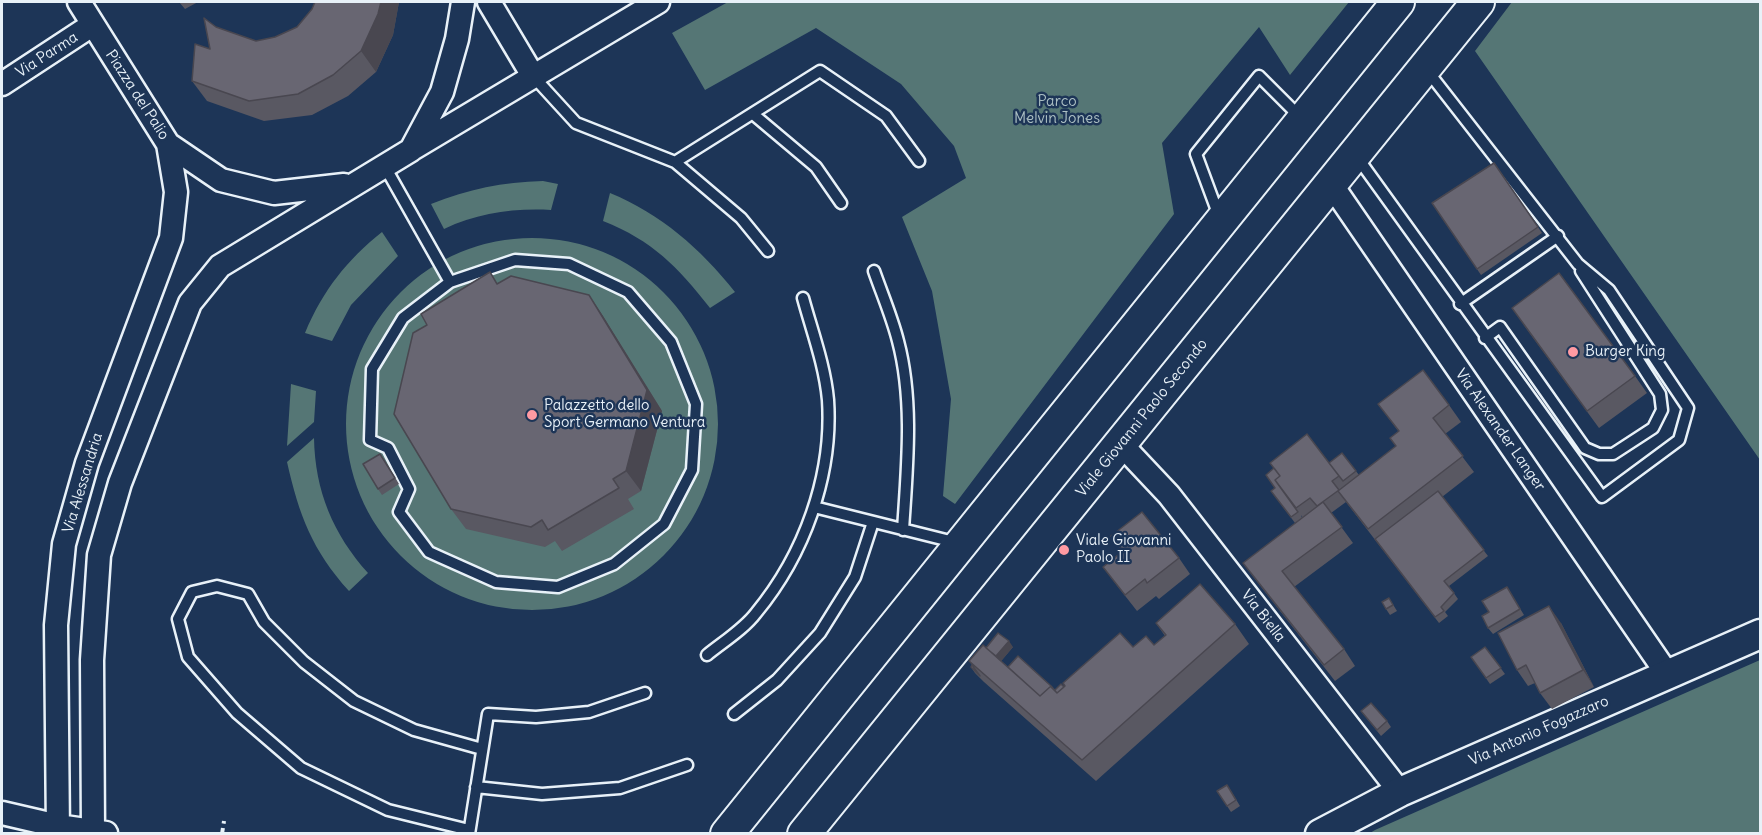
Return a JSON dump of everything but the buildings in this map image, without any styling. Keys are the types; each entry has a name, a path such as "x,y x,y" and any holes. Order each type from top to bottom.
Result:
{"main road":[{"path":"727,834 1398,2"},
{"name":"Viale Giovanni Paolo Secondo","path":"804,834 1478,2"}],"street":[{"name":"Piazza del Palio","path":"79,2 168,144 221,180 274,193 351,184"},
{"path":"411,150 442,92 457,39 462,2"},
{"path":"489,2 533,76"},
{"name":"Piazza del Palio","path":"98,833 92,660 99,555 120,483 190,303 220,266 351,184 658,2"},
{"name":"Via Parma","path":"2,84 92,25"},
{"name":"Via Alessandria","path":"58,830 56,626 64,544 87,463 171,238 176,192 168,144"},
{"name":"Via Alexander Langer","path":"1331,184 1668,675"},
{"name":"Via Biella","path":"1120,444 1169,495 1400,792"},
{"name":"Via Antonio Fogazzaro","path":"1320,834 1400,792 1761,634"},
{"path":"2,813 58,830 98,833"}],"lane":[{"path":"1425,68 1578,264 1660,394 1662,410 1653,428 1613,454 1599,454 1585,448 1500,327 1485,338"},
{"path":"675,162 820,71 886,116 919,161"},
{"path":"533,76 576,123 675,162 741,218 768,251"},
{"path":"1221,221 1196,154 1259,76 1302,119"},
{"path":"753,114 816,167 841,203"},
{"path":"1355,154 1460,304 1602,497 1679,440 1688,408 1609,290 1578,264"},
{"path":"384,165 450,282"},
{"path":"1460,304 1558,236"},
{"path":"514,260 569,264 628,292 671,342 696,404 693,470 664,524 615,564 558,587 496,582 429,552 399,512 410,489 388,448 370,440 372,369 403,318 450,282 514,260"},
{"path":"874,271 898,342 907,406 903,530"},
{"path":"707,655 755,614 793,558 814,507 826,458 828,400 804,298"},
{"path":"814,507 961,544"},
{"path":"735,714 777,680 820,633 855,577 873,522"},
{"path":"482,749 414,730 354,701 304,662 264,622 248,594 217,586 192,592 178,619 188,657 237,713 302,768 388,810 469,832 488,714 536,717 589,711 645,693"},
{"path":"476,787 542,794 620,788 687,765"}],"path":[{"path":"222,834 224,821"}],"green space":[{"name":"Parco Melvin Jones","path":"728,2 1349,2 1290,75 1259,27 1162,143 1174,214 955,504 943,496 951,399 932,291 902,217 966,178 954,146 901,84 816,28 705,90 672,33"},
{"path":"1512,2 1760,2 1760,460 1475,51"},
{"path":"543,181 558,184 551,210 523,210 483,215 444,229 431,204 486,187"},
{"path":"610,193 629,201 663,222 694,247 735,292 710,308 663,256 636,237 603,221"},
{"path":"382,232 398,256 351,305 332,341 305,333 320,303 337,277"},
{"name":"Palazzetto dello Sport Germano Ventura","path":"514,238 550,238 586,246 620,260 636,269 664,292 687,320 704,353 715,388 718,424 715,460 704,495 687,528 664,556 636,579 603,596 550,610 514,610 478,602 444,588 414,568 388,542 368,512 354,478 346,442 346,406 354,370 368,336 388,306 414,280 444,260 478,246"},
{"path":"291,384 316,391 314,422 287,446"},
{"path":"314,438 318,476 328,511 345,543 368,573 349,591 316,546 302,515 287,462"},
{"path":"1760,660 1760,833 1370,833 1375,830"}],"place":[{"name":"Burger King","path":"1573,352"},
{"name":"Palazzetto dello Sport Germano Ventura","path":"532,415"},
{"name":"Viale Giovanni Paolo II","path":"1064,550"}]}
